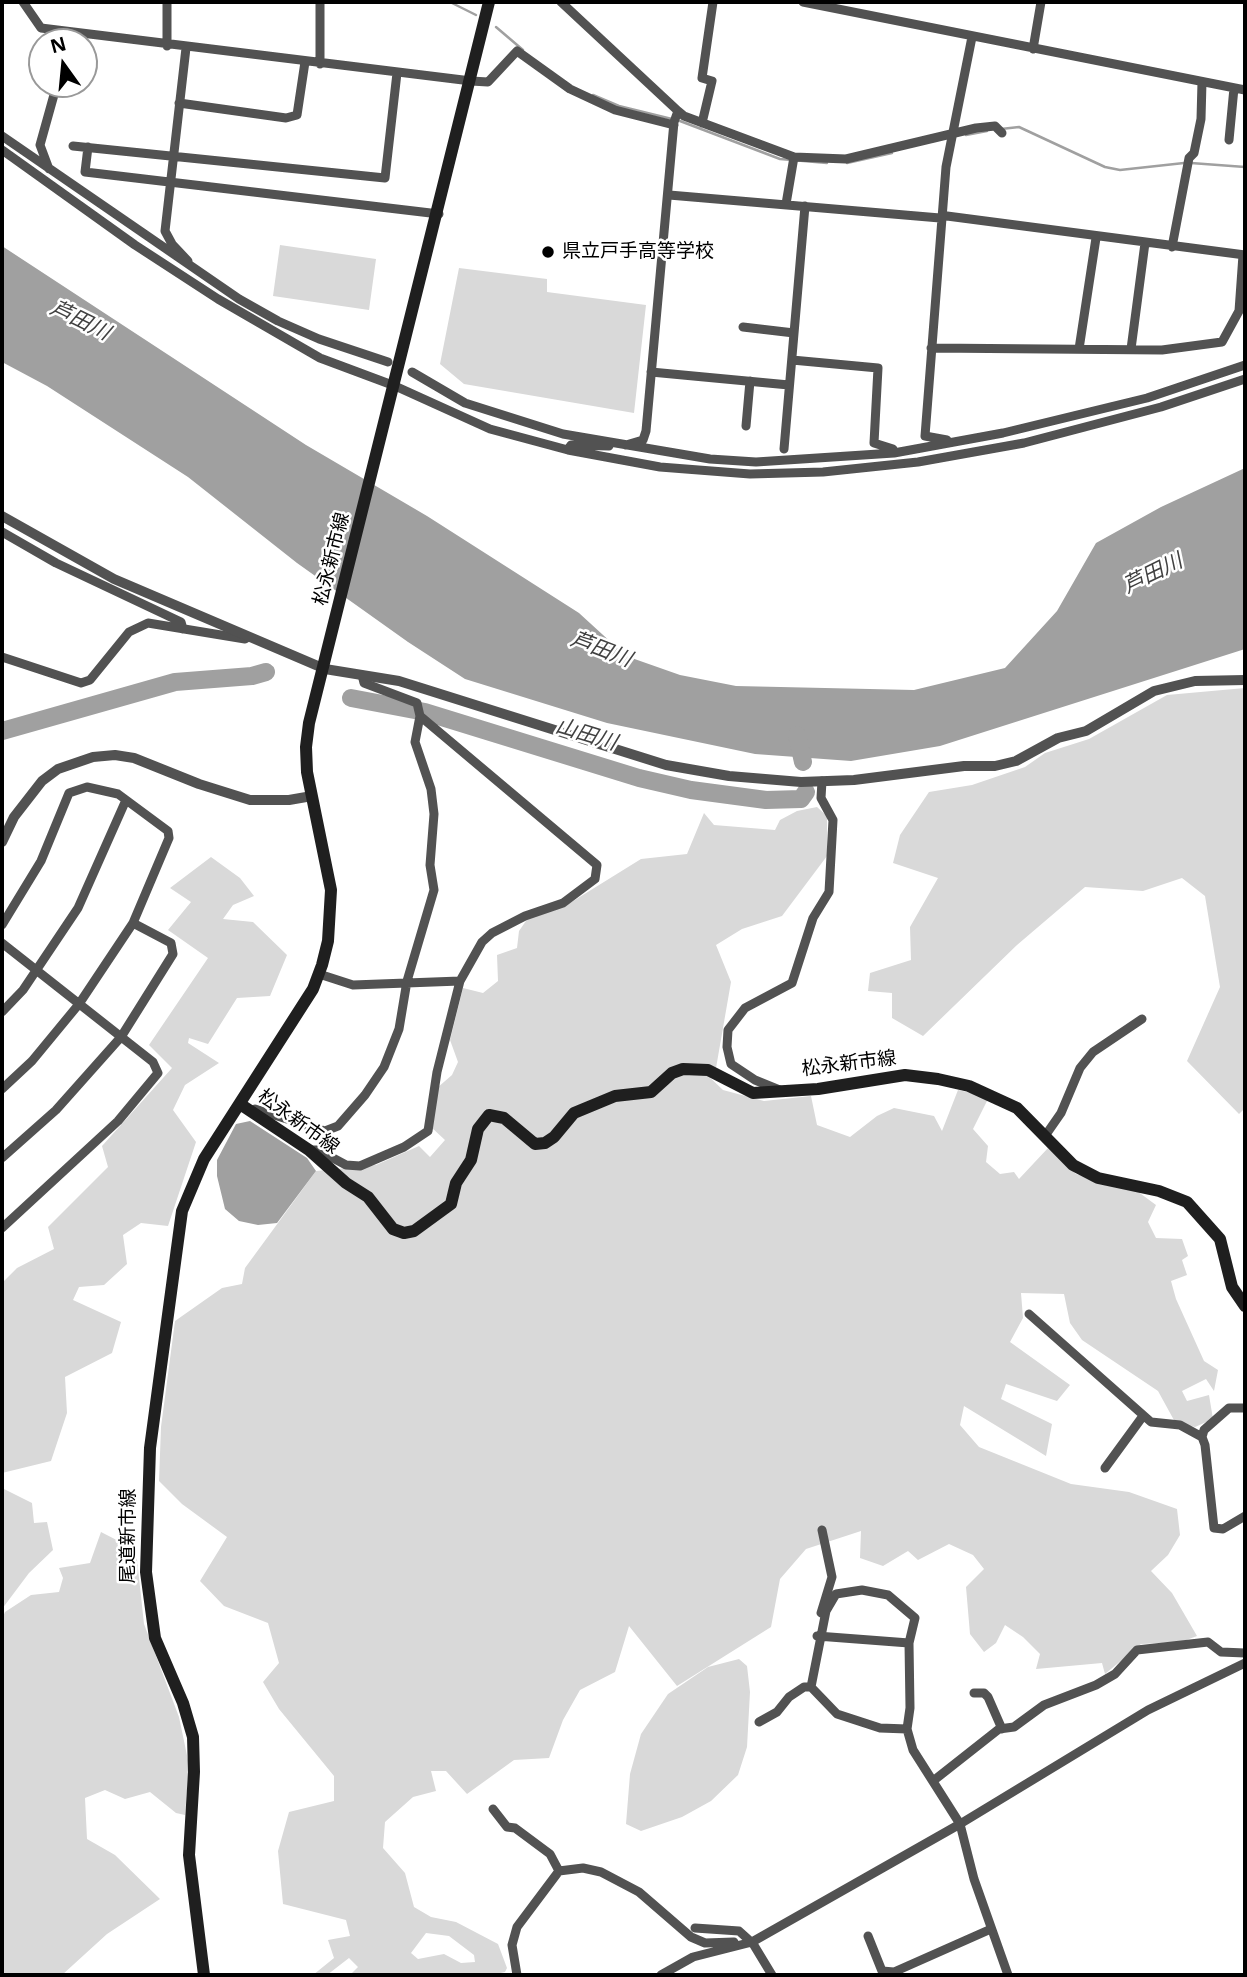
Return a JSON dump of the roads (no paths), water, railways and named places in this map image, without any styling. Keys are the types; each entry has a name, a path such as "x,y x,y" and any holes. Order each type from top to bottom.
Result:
{"main road":[{"name":"松永新市線","path":"489,2 325,669 314,699 306,747 312,796 331,890 328,941 313,989 240,1104 309,1150 346,1183 368,1197 393,1228 404,1233 414,1231 451,1204 456,1183 471,1160 478,1129 489,1115 504,1118 535,1144 545,1143 554,1137 574,1112 615,1096 651,1092 672,1073 683,1069 708,1070 753,1093 905,1075 938,1079 969,1086 1017,1108 1073,1164 1098,1178 1159,1191 1187,1202 1220,1239 1232,1287 1245,1306"},
{"name":"尾道新市線","path":"204,1975 189,1855 194,1772 192,1737 183,1703 153,1625 146,1572 146,1518 150,1448 182,1211 204,1159 240,1104"}],"street":[{"path":"23,2 41,28"},
{"path":"167,2 167,46"},
{"path":"320,2 320,64"},
{"path":"561,2 675,119 643,440 624,446 570,445 568,450"},
{"path":"702,123 712,81 702,78 713,2"},
{"path":"803,2 1245,90"},
{"path":"1033,49 1041,2"},
{"path":"954,441 925,436 946,167 972,37"},
{"path":"98,40 488,82 517,51 570,89 615,110 702,123 793,161 846,159 998,129"},
{"path":"186,48 165,231 172,244 219,295 218,299"},
{"path":"179,103 286,118 297,115 304,62"},
{"path":"74,146 385,178 397,73"},
{"path":"1172,247 1189,162 1195,153 1201,118 1202,82"},
{"path":"1229,140 1234,88"},
{"path":"49,170 40,145 53,98"},
{"path":"2,136 199,274 278,321 388,362"},
{"path":"88,147 85,172 439,214"},
{"path":"2,150 135,246 218,299 320,358 394,391 491,429 568,450 660,467 750,474 823,472 918,462 1024,443 1161,407 1245,379"},
{"path":"786,204 793,161"},
{"path":"668,195 943,218 1244,255 1239,311 1222,342 1162,350 931,348"},
{"path":"784,449 805,206"},
{"path":"1080,349 1096,238"},
{"path":"1131,349 1146,243"},
{"path":"743,327 794,333"},
{"path":"792,360 877,368 874,443 893,449 894,453"},
{"path":"412,372 480,409 563,434 710,459 756,461 894,453 1003,433 1147,398 1245,365"},
{"path":"651,372 789,385"},
{"path":"746,426 750,381"},
{"path":"2,516 114,579 325,669 399,681 666,765 729,776 801,782 855,780 1016,761 1058,738 1086,731 1154,691 1195,681 1245,680"},
{"path":"2,531 56,563 181,622 183,629"},
{"path":"2,657 81,683 90,680 129,632 149,623 245,639 250,636"},
{"path":"240,1104 313,1129 325,1131 338,1126 384,1068 399,1029 407,981 434,890 430,865 434,814 431,789 415,741 420,716 416,703 364,683 362,675"},
{"path":"309,1150 318,1150 334,1161 360,1166 404,1147 428,1131 437,1072 460,981 482,942 492,933 525,916 563,903 595,879 597,865 420,716"},
{"path":"2,842 14,817 42,781 58,769 93,757 116,755 134,758 250,800 289,800 312,796"},
{"path":"783,1091 755,1080 732,1064 727,1046 728,1030 745,1008 792,984 813,918 829,892 832,820 821,798 822,781"},
{"path":"2,925 41,861 69,793 87,787 118,794 168,831 169,838 132,923 79,1004 32,1061 2,1089"},
{"path":"2,1012 23,990 78,908 126,800"},
{"path":"2,1158 56,1110 121,1037 173,954 171,943 132,923"},
{"path":"2,943 153,1062 158,1073 118,1122 2,1228"},
{"path":"319,974 353,985 407,981 452,984 460,981"},
{"path":"1045,1136 1061,1113 1080,1068 1093,1052 1142,1019"},
{"path":"1029,1314 1152,1423 1180,1425 1202,1437"},
{"path":"1245,1408 1229,1408 1204,1430 1202,1437 1214,1528 1223,1529 1245,1516"},
{"path":"1105,1468 1143,1416"},
{"path":"822,1530 832,1577 816,1635 820,1638 909,1643"},
{"path":"811,1687 826,1611 836,1594 862,1590 888,1595 915,1618 909,1643 911,1708 907,1728 913,1751 960,1824 974,1879 1008,1975"},
{"path":"933,1781 1002,1729 1014,1727 1044,1705 1115,1674 1137,1650 1208,1642 1221,1652 1245,1653"},
{"path":"661,1975 693,1957 751,1941 960,1824 1148,1710 1245,1663"},
{"path":"759,1722 777,1712 789,1697 804,1687 811,1687 837,1714 880,1728 907,1728"},
{"path":"974,1693 984,1693 988,1697 1002,1729"},
{"path":"493,1810 507,1827 515,1828 550,1854 559,1871"},
{"path":"517,1975 512,1945 517,1927 559,1871 583,1868 601,1872 639,1892 691,1937 705,1943 751,1941"},
{"path":"695,1928 739,1931 751,1941 772,1975"},
{"path":"867,1936 882,1971 894,1972 991,1929"}],"water":[{"name":"芦田川","path":"2,246 306,445 427,516 579,613 626,656 680,675 736,686 914,690 1005,668 1057,611 1096,543 1161,507 1245,468 1245,649 940,746 851,761 755,754 607,723 465,679 297,563 188,477 47,386 2,362"},
{"path":"250,1121 307,1158 316,1171 277,1223 258,1225 239,1221 225,1209 217,1176 217,1160 236,1124"}],"waterway":[{"path":"450,2 476,15"},
{"path":"496,27 523,50"},
{"path":"593,95 619,106 680,121 780,159 827,163"},
{"path":"1001,129 1019,127 1105,167 1120,170 1184,163"},
{"path":"966,135 987,131"},
{"path":"847,163 892,153"},
{"path":"1191,163 1245,167"},
{"name":"山田川","path":"2,731 175,682 252,676 266,672"},
{"name":"山田川","path":"351,698 425,712 639,778 691,790 766,800 801,799 806,792"},
{"name":"山田川","path":"797,735 803,762"}],"place":[{"name":"県立戸手高等学校","path":"548,252"}]}
